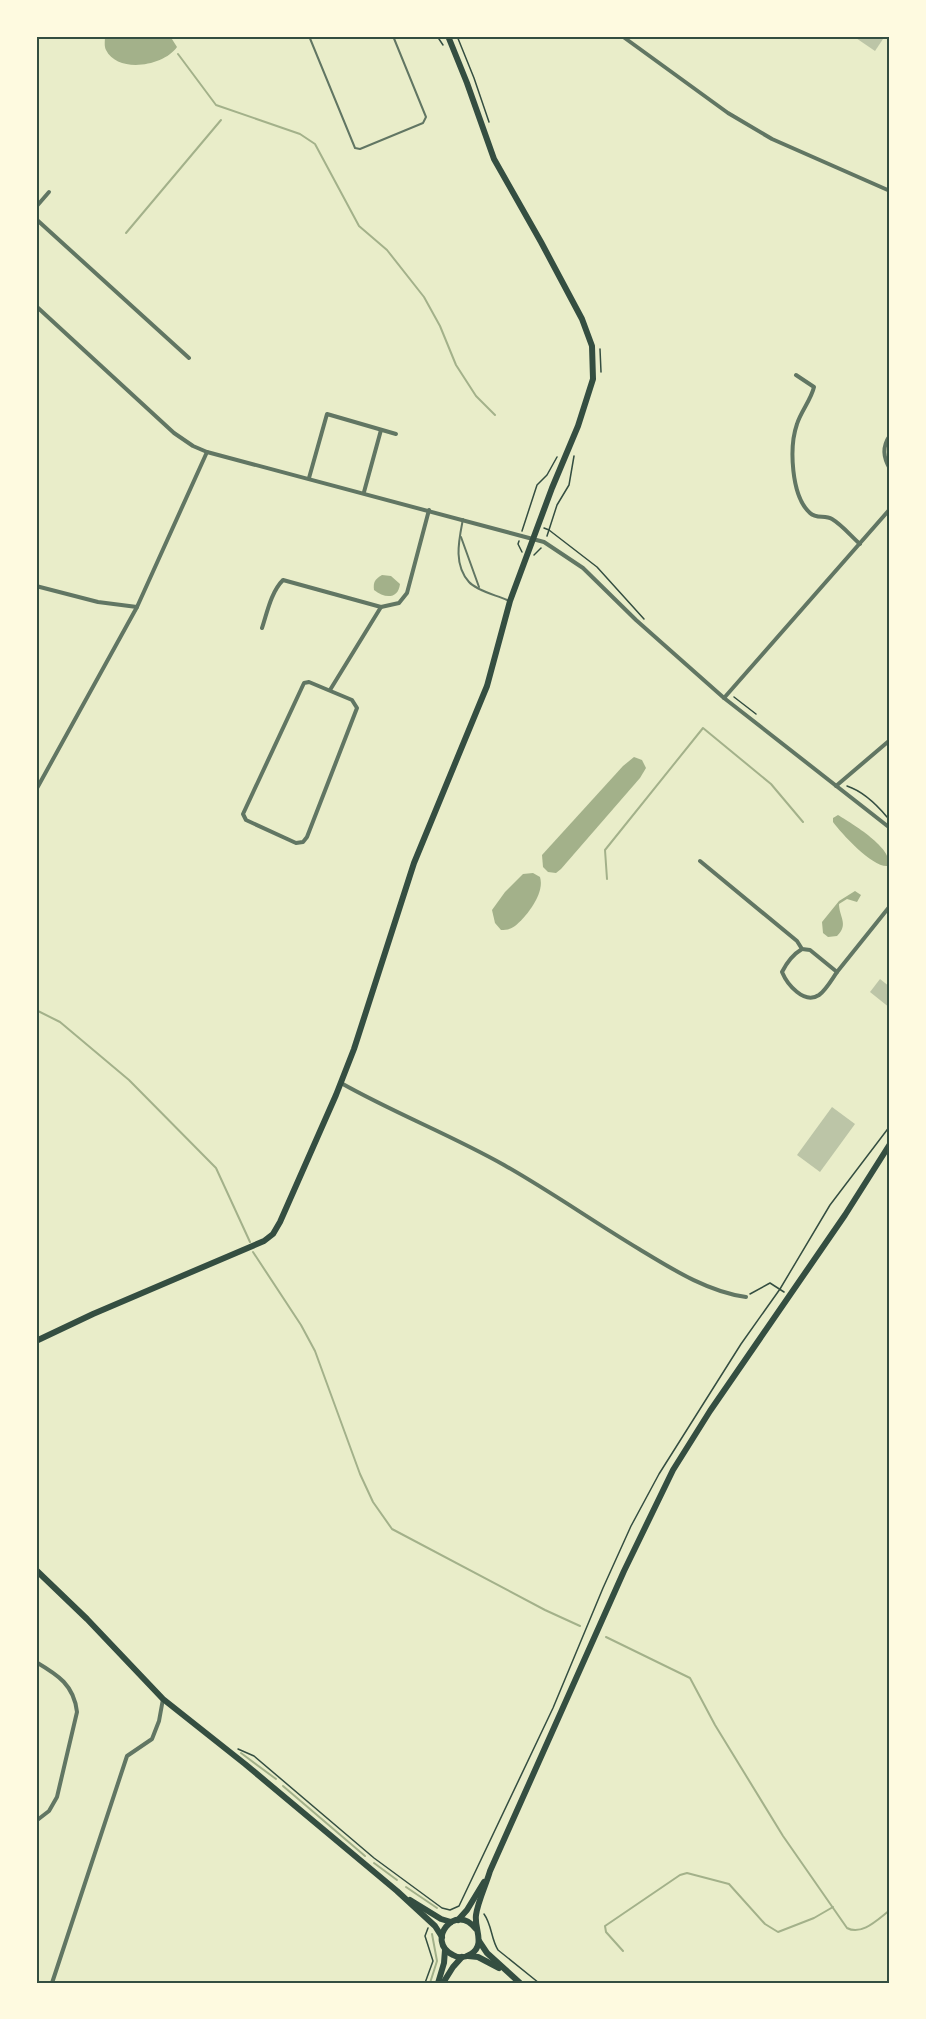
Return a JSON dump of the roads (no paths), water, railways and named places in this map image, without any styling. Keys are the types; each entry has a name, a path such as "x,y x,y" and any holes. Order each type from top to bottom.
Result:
{"main road":[{"path":"36,1341 93,1314 264,1241 273,1234 280,1222 341,1083 414,863 487,686 510,601 592,386 594,368 592,346 582,319 494,159 448,36"},
{"path":"520,1983 487,1953 479,1940 476,1929 476,1912 490,1871 624,1571 673,1470 751,1349 790,1296 890,1144"},
{"path":"36,1570 87,1619 163,1700 244,1764 432,1922 442,1937 445,1949 441,1983"},
{"path":"442,1937 444,1928 467,1910 490,1871"},
{"path":"397,1891 441,1919 469,1922 476,1929"},
{"path":"441,1983 453,1967 476,1948 479,1940"},
{"path":"445,1949 454,1956 482,1959 507,1973"}],"street":[{"path":"622,36 728,113 772,140 890,191"},
{"path":"36,207 49,192"},
{"path":"36,219 189,358"},
{"path":"36,306 174,433 193,446 207,452 364,492 544,542 583,568 636,620 724,698 890,828"},
{"path":"796,375 814,387 812,396 796,426 792,456 794,479 801,498 809,513 817,517 832,519 860,544"},
{"path":"309,478 327,414 396,434"},
{"path":"364,492 381,430"},
{"path":"890,435 884,448 890,469"},
{"path":"36,790 137,607 207,452"},
{"path":"724,698 890,509"},
{"path":"262,628 270,602 283,580 381,607 399,603 407,593 429,510"},
{"path":"36,586 98,602 137,607"},
{"path":"330,690 381,607"},
{"path":"309,682 330,690 352,700 357,708 307,837 303,842 296,843 246,820 243,814 304,683 309,682"},
{"path":"836,786 890,740"},
{"path":"700,861 797,941 802,949"},
{"path":"837,972 810,951 802,949 795,953 783,972 788,984 802,995 810,998 818,995 837,972 890,906"},
{"path":"341,1083 502,1164 543,1187 611,1233 682,1274 720,1291 747,1297"},
{"path":"36,1662 64,1681 75,1698 77,1712 57,1797 49,1810 36,1821"},
{"path":"52,1983 127,1756 152,1739 159,1721 163,1700"}],"lane":[{"path":"309,36 355,148 360,149 423,123 426,117 393,36"},
{"path":"463,519 457,549 468,581 510,601"},
{"path":"460,534 478,587"}],"waterway":[{"path":"178,54 216,105 300,134 315,144 359,226 387,250 424,297 440,326 456,365 476,396 495,415"},
{"path":"126,233 221,120"},
{"path":"607,879 605,850 703,728 771,784 803,822"},
{"path":"36,1010 60,1022 129,1080 216,1168 250,1242"},
{"path":"253,1252 301,1325 315,1351 360,1474 373,1502 392,1529 545,1610 580,1626"},
{"path":"606,1637 690,1678 715,1725 783,1836 847,1928 853,1930 864,1928 890,1910"},
{"path":"241,1753 276,1779"},
{"path":"283,1786 365,1856"},
{"path":"374,1863 397,1880"},
{"path":"623,1951 606,1932 605,1926 680,1875 687,1873 729,1884 765,1924 778,1932 814,1918 833,1907"},
{"path":"406,1887 437,1908"},
{"path":"430,1983 437,1961 432,1934"}]}
